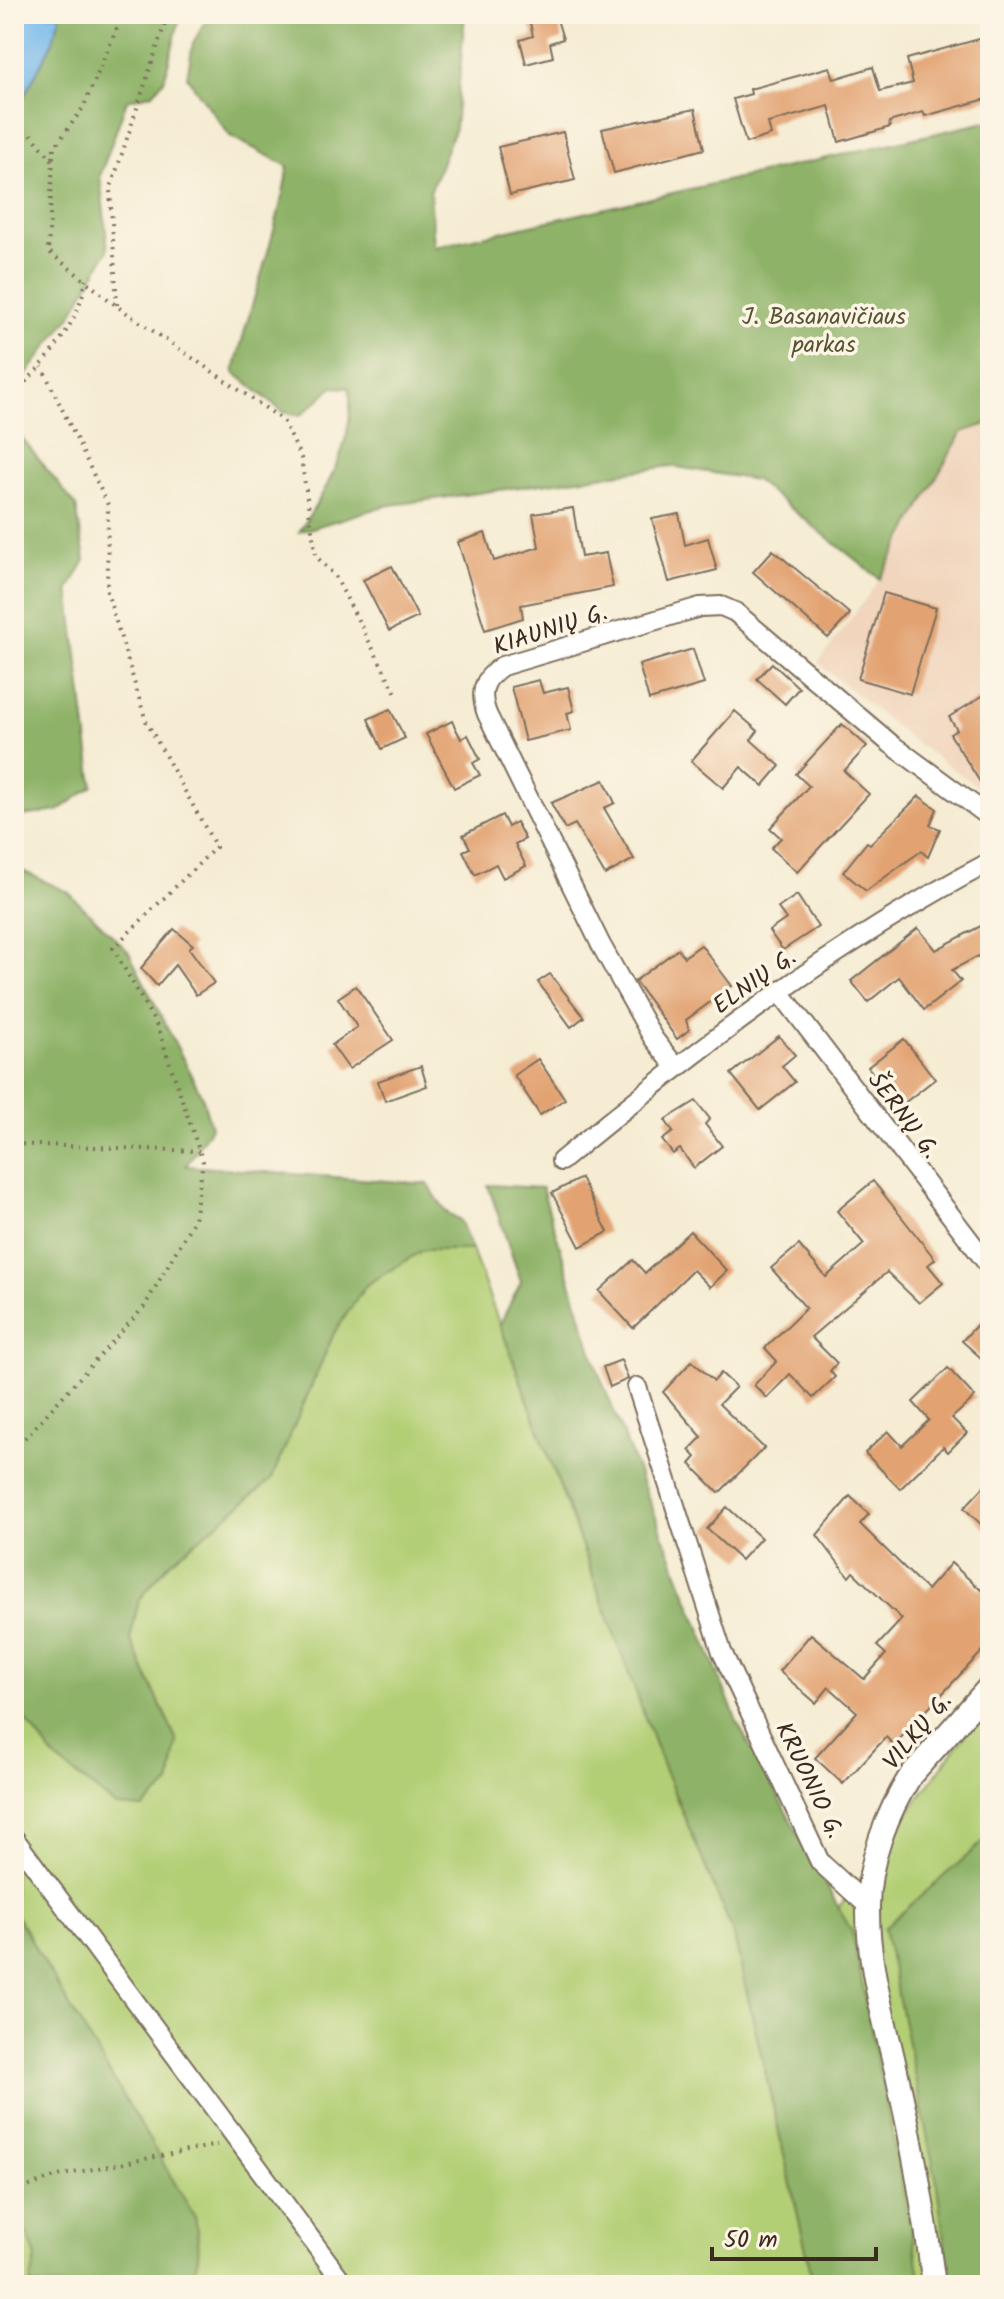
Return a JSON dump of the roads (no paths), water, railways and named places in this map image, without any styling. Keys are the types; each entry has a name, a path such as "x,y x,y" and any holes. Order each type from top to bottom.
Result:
{"street":[{"name":"KIAUNIŲ G.","path":"675,1066 653,1038 601,945 487,714 481,698 484,684 491,673 502,666 685,612 721,606 735,612 891,744 990,817"},
{"name":"ELNIŲ G.","path":"561,1161 675,1066 780,992 888,920 990,862"},
{"name":"ŠERNŲ G.","path":"780,992 990,1267"},
{"name":"KRUONIO G.","path":"637,1387 722,1652 820,1862 868,1906"},
{"name":"VILKŲ G.","path":"868,1906 880,1843 900,1792 911,1775 990,1686"},
{"path":"14,1838 345,2285"},
{"path":"868,1906 881,2000 922,2185 934,2285"}],"water":[{"path":"14,14 61,14 52,43 14,115"}],"park label":[{"name":"J. Basanavičiaus parkas","path":"824,330"}]}
